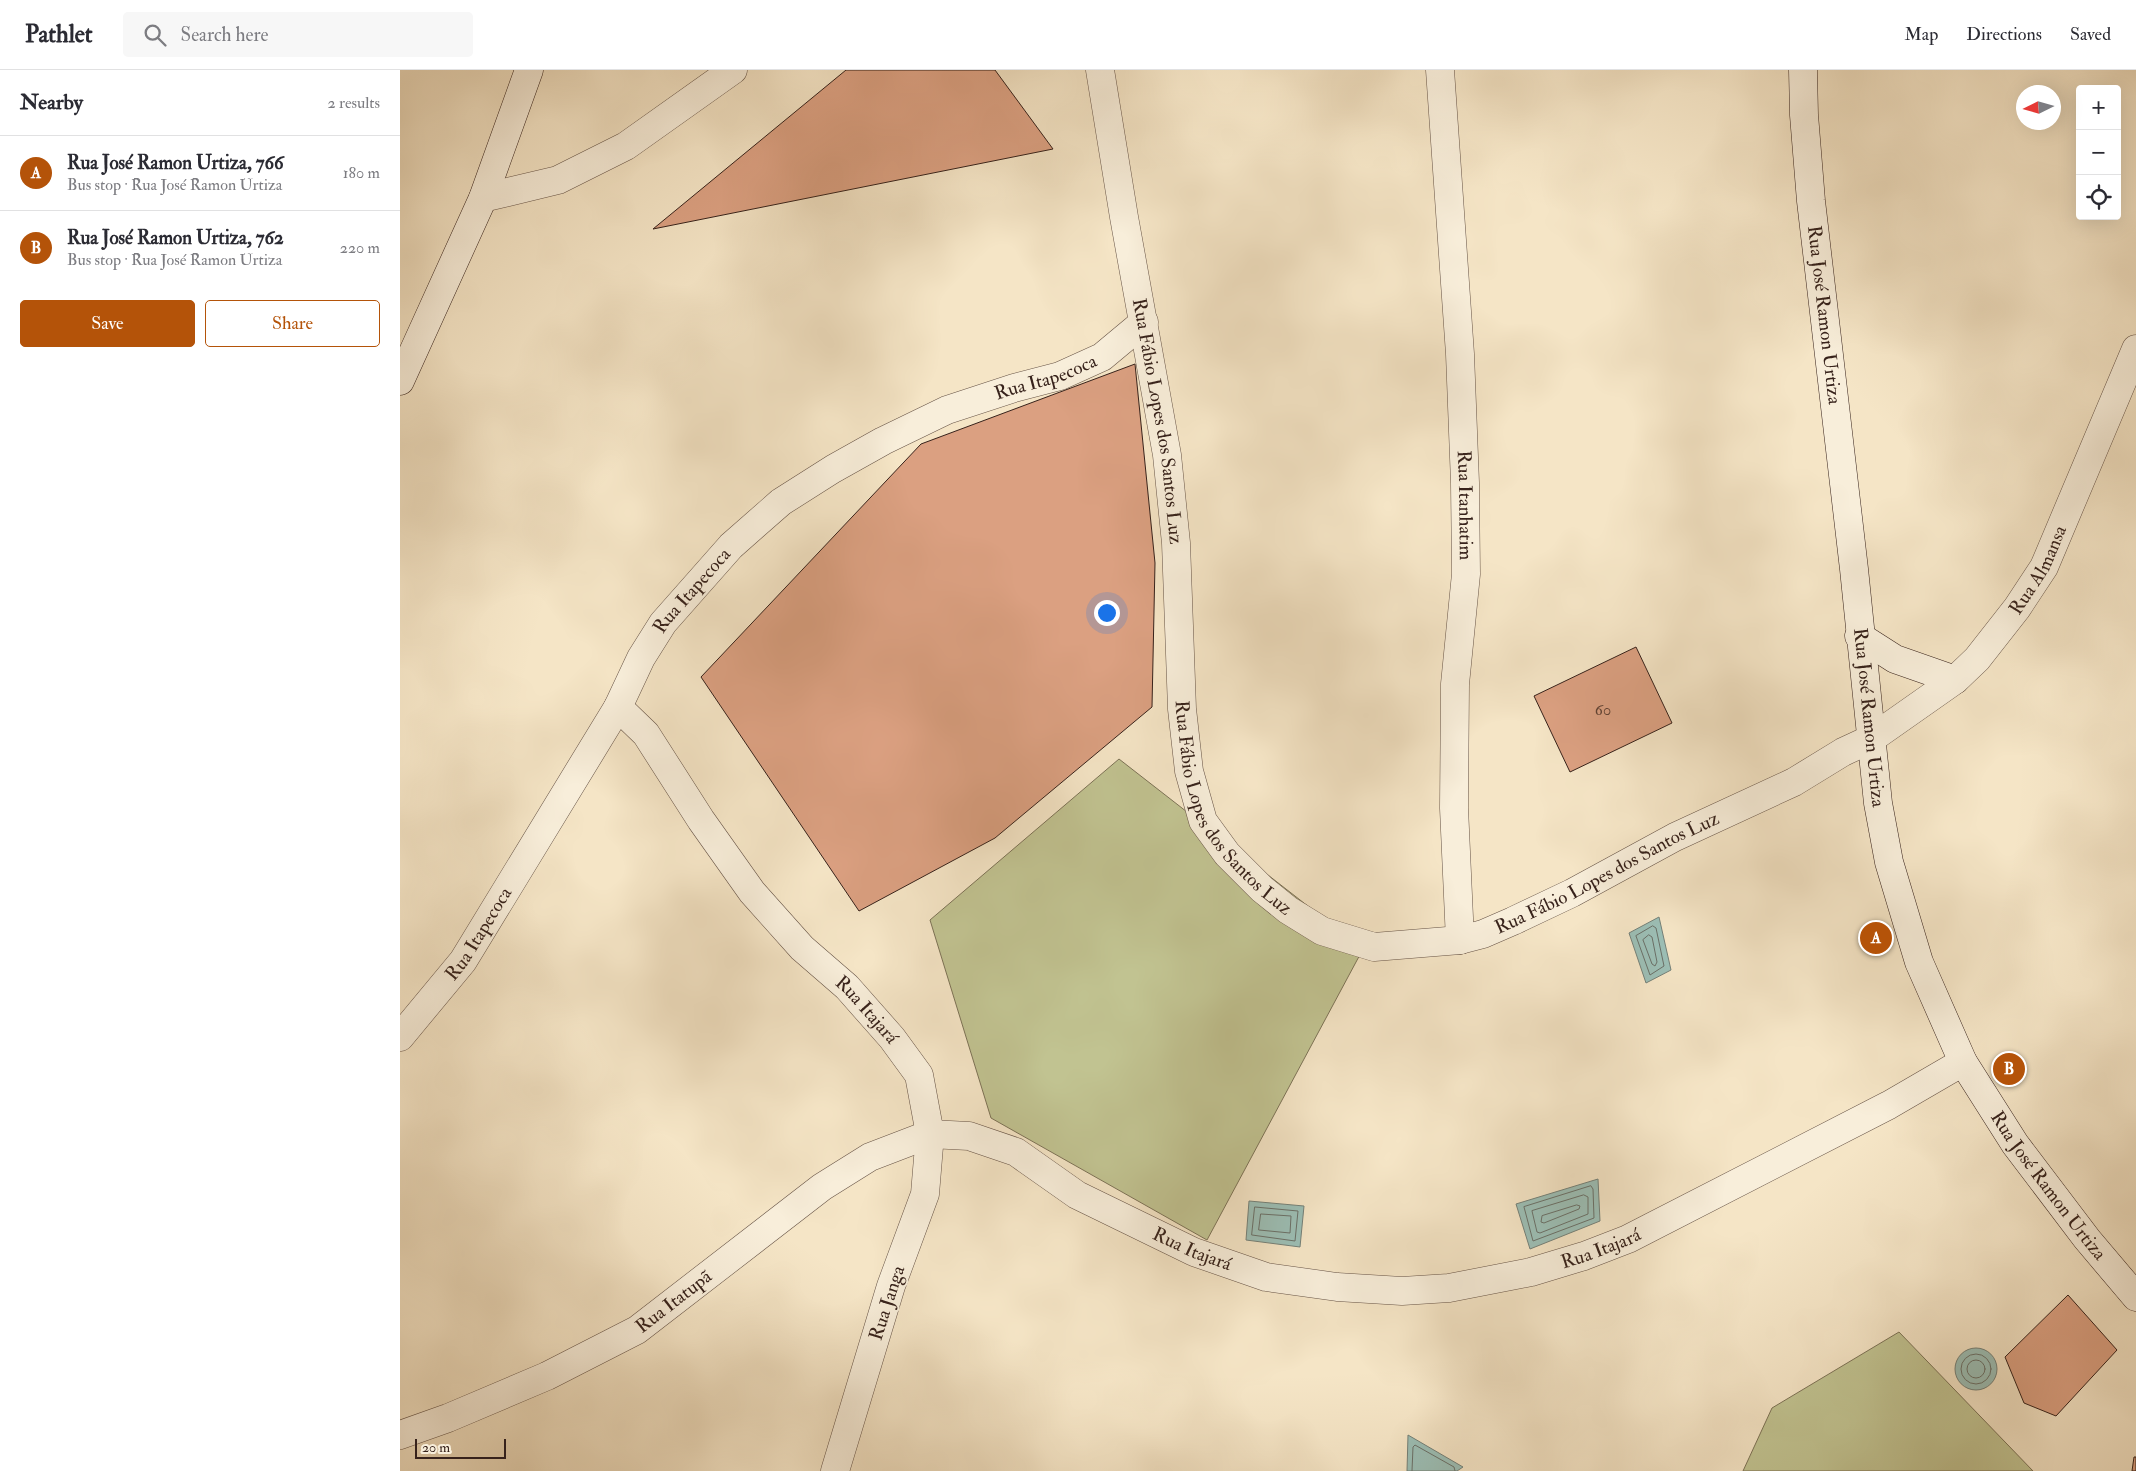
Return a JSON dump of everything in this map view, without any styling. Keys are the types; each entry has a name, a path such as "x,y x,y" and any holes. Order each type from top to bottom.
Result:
{"street":[{"path":"400,381 483,198 529,70"},
{"path":"483,198 558,180 604,158 626,146 733,70"},
{"name":"Rua Fábio Lopes dos Santos Luz","path":"1100,70 1124,217 1167,455 1176,543 1182,709 1190,771 1203,821 1227,854 1262,889 1288,910 1322,931 1374,947 1460,940 1483,934 1572,892 1675,837 1794,782 1843,752 1871,739"},
{"name":"Rua Itanhatim","path":"1440,70 1460,354 1465,483 1466,574 1455,684 1454,808 1460,940"},
{"name":"Rua José Ramon Urtiza","path":"1803,70 1804,115 1811,201 1854,570 1859,636 1878,803 1889,862 1919,962 1964,1062 2015,1144 2087,1239 2136,1297"},
{"name":"Rua Itapecoca","path":"400,1037 463,961 618,707 641,658 663,623 732,546 781,502 833,469 883,441 947,410 1014,388 1060,376 1102,357 1144,322"},
{"name":"Rua Almansa","path":"1871,739 1955,680 1977,659 2017,608 2044,567 2136,349"},
{"path":"1859,636 1895,659 1955,680"},
{"name":"Rua Itajará","path":"618,707 646,734 701,820 752,892 802,948 848,987 897,1045 919,1075 930,1134 969,1136 1016,1152 1077,1195 1194,1252 1266,1277 1337,1287 1402,1291 1449,1288 1531,1272 1584,1256 1628,1239 1881,1110 1964,1062"},
{"name":"Rua Itatupã","path":"400,1435 448,1418 547,1376 637,1330 822,1187 870,1157 930,1134"},
{"name":"Rua Janga","path":"835,1471 891,1286 925,1194 930,1134"}],"green space":[{"path":"1119,759 1363,949 1207,1240 991,1118 930,920"},
{"path":"1899,1332 2033,1471 1743,1471 1772,1408"}],"water":[{"path":"1659,917 1671,970 1646,983 1629,933"},
{"path":"1598,1179 1600,1221 1530,1249 1516,1204"},
{"path":"1249,1201 1304,1206 1300,1247 1246,1240"},
{"path":"1976,1348 1984,1350 1993,1358 1997,1369 1995,1377 1987,1386 1976,1390 1968,1388 1959,1380 1955,1369 1957,1361 1965,1352"},
{"path":"1408,1435 1463,1467 1457,1471 1407,1471"}],"building":[{"path":"846,70 995,70 1053,149 653,229"},
{"path":"1135,364 1155,563 1152,707 995,838 859,911 701,677 921,444"},
{"path":"1636,647 1672,723 1570,772 1534,696"},
{"path":"2068,1295 2117,1350 2056,1416 2024,1403 2005,1357"},
{"path":"2134,1457 2136,1457 2136,1471 2132,1471"}],"place":[{"name":"Rua José Ramon Urtiza, 766","path":"1876,938"},
{"name":"Rua José Ramon Urtiza, 762","path":"2009,1069"}]}
